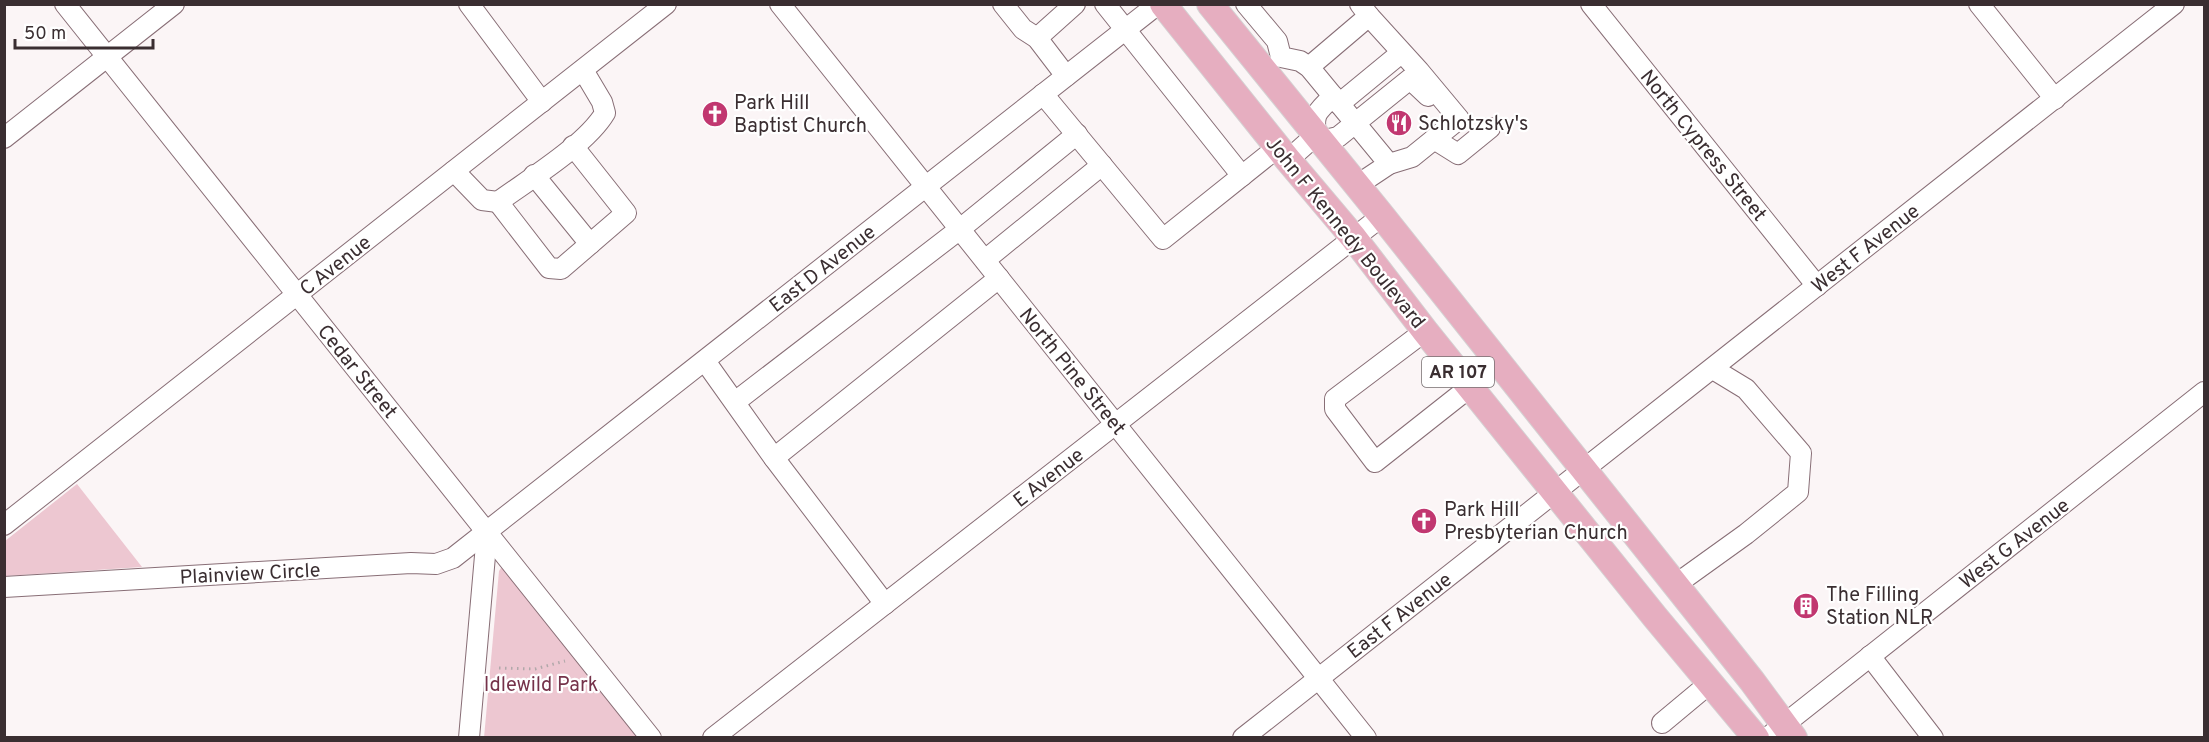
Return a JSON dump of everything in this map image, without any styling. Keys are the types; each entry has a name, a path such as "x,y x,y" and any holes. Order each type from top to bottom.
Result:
{"main road":[{"name":"John F Kennedy Boulevard","path":"1163,4 1353,237 1470,387 1756,738"},
{"name":"John F Kennedy Boulevard","path":"1216,13 1273,65 1316,135 1675,585 1781,733"}],"street":[{"name":"Cedar Street","path":"64,4 651,738"},
{"path":"4,138 174,4"},
{"path":"469,4 542,102"},
{"name":"C Avenue","path":"4,525 666,4"},
{"name":"North Pine Street","path":"780,4 1366,738"},
{"path":"1105,4 1242,176"},
{"name":"East D Avenue","path":"487,533 1158,4"},
{"path":"1216,13 1245,4 1277,41 1273,65 1300,61 1309,67 1389,164"},
{"name":"North Cypress Street","path":"1591,4 1817,286"},
{"path":"1979,4 2055,99"},
{"name":"West F Avenue","path":"1555,492 2174,4"},
{"path":"1037,38 1074,5"},
{"path":"1004,6 1023,29 1037,38 1066,76"},
{"path":"1309,67 1365,10 1459,119 1412,157 1389,164 1356,186"},
{"path":"1316,135 1314,119 1317,113 1401,53"},
{"path":"454,171 482,200 498,202 573,146 598,125 605,113 602,102 583,70"},
{"path":"1316,135 1325,140 1338,137 1410,79 1419,85 1440,110 1441,120 1432,133 1415,147 1412,157"},
{"path":"1043,94 1163,239 1242,176 1316,135"},
{"path":"1434,139 1458,154 1490,128"},
{"path":"735,402 960,229 1077,134"},
{"path":"498,202 549,268 561,269 626,213 573,146"},
{"path":"985,260 1102,165"},
{"path":"534,175 590,244"},
{"name":"E Avenue","path":"713,738 1382,216"},
{"path":"774,458 999,278"},
{"path":"1425,331 1335,399 1335,409 1375,462 1470,387"},
{"path":"705,361 774,458 885,604"},
{"path":"1675,585 1746,534 1798,492 1802,453 1746,389 1713,369"},
{"name":"West G Avenue","path":"1781,733 1870,656 2205,392"},
{"name":"East F Avenue","path":"1243,738 1555,492"},
{"path":"469,738 487,533"},
{"name":"Plainview Circle","path":"4,586 399,564 436,564 453,558 487,533"},
{"path":"1870,656 1933,738"},
{"path":"1662,723 1710,683"}],"path":[{"path":"499,668 535,669 573,659"}],"green space":[{"path":"77,484 142,567 5,576 5,541"},
{"name":"Idlewild Park","path":"503,565 651,737 484,738 499,571"}],"place":[{"name":"Park Hill Baptist Church","path":"715,114"},
{"name":"Schlotzsky's","path":"1399,123"},
{"name":"Park Hill Presbyterian Church","path":"1424,521"},
{"name":"The Filling Station NLR","path":"1806,606"}]}
